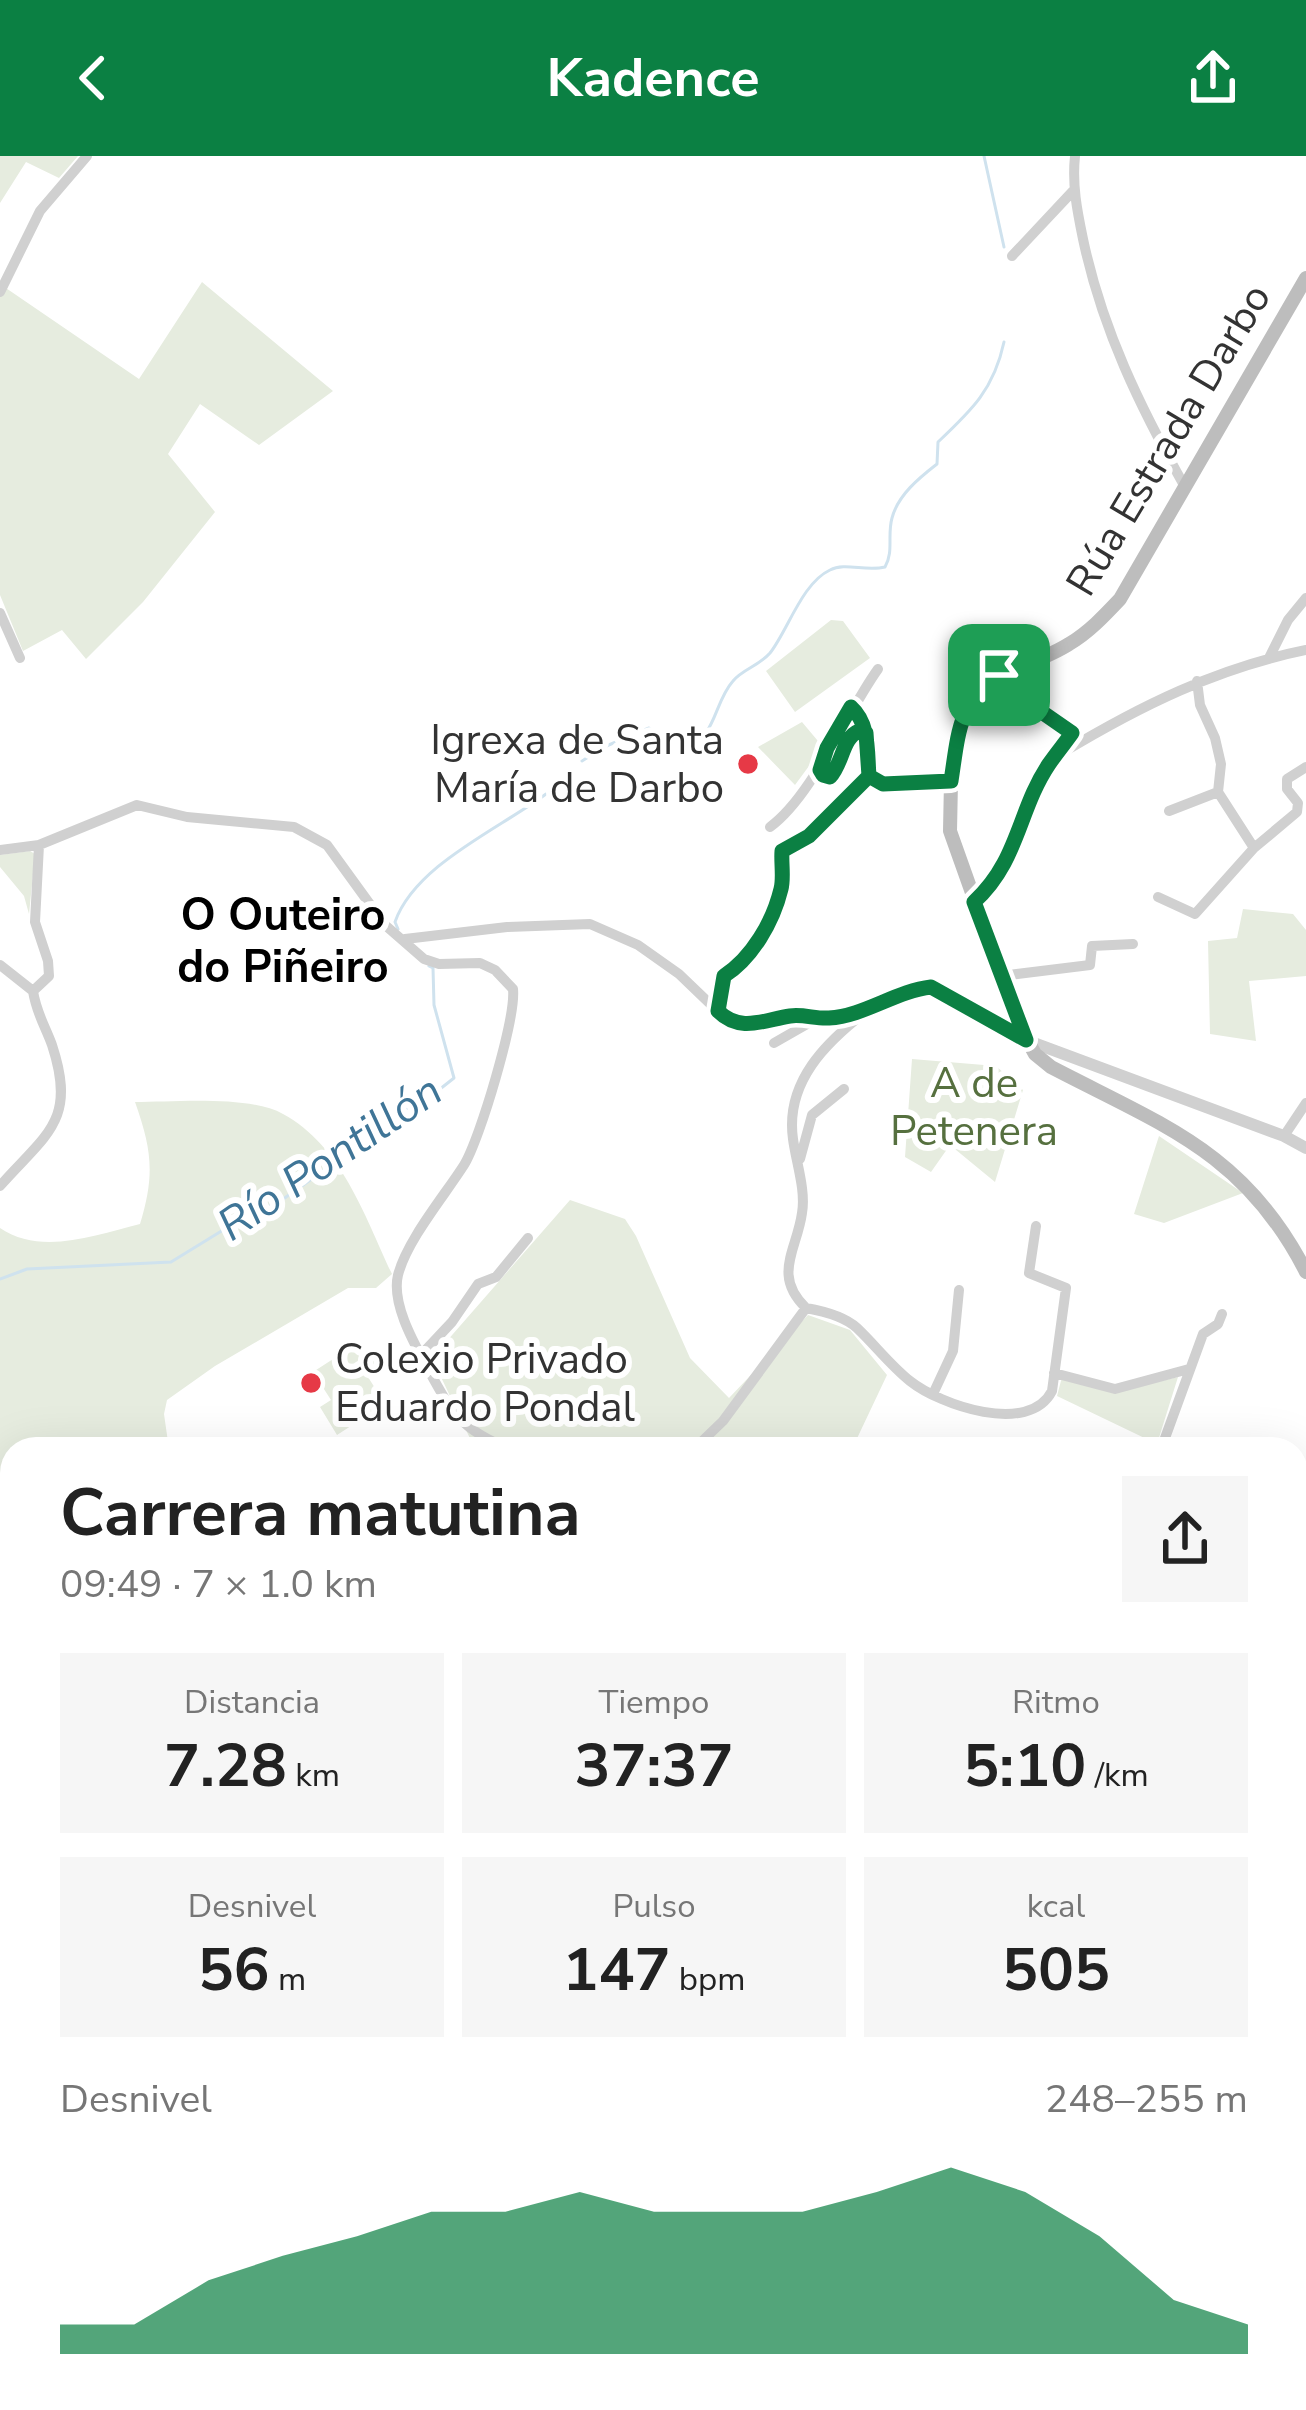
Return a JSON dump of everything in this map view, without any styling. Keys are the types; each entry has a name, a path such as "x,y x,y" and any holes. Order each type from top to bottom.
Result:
{"main road":[{"name":"Rúa Estrada Darbo","path":"1022,1033 950,831 951,781 961,718 984,684 1067,646 1103,618 1136,574 1306,278"},
{"path":"1022,1033 1051,1067 1144,1112 1225,1165 1280,1223 1306,1272"}],"street":[{"path":"0,292 40,211 87,156"},
{"path":"1075,156 1073,191 1095,294 1129,381 1185,487"},
{"path":"1012,256 1073,191"},
{"path":"1268,658 1306,598"},
{"path":"0,613 20,658"},
{"path":"1056,757 1197,681 1306,650"},
{"path":"770,827 791,809 878,669"},
{"path":"974,902 1012,852 1048,766 1072,733 1007,688 999,675"},
{"path":"1197,681 1200,705 1221,764 1218,792 1254,848"},
{"path":"718,1011 724,976 743,964 784,884 782,851 809,836 869,776 866,733 851,707"},
{"path":"827,748 820,770 830,777 848,737 866,733"},
{"path":"1159,897 1196,914 1254,848 1298,812 1287,778 1306,767"},
{"path":"869,776 883,784 951,781"},
{"path":"1169,811 1218,792"},
{"path":"0,850 39,845 137,806 187,817 294,827 327,845 385,925 424,959 439,964 480,963 495,970 513,989 514,1002 467,1160 434,1208 397,1277 403,1314 454,1417 484,1437"},
{"path":"33,991 46,981 50,968 35,922 39,845"},
{"path":"405,939 507,927 590,924 638,946 679,974 727,1020 755,1025 794,1015 831,1018 931,987 1000,1027 1306,1148"},
{"path":"1001,976 1090,964 1092,946 1133,944"},
{"path":"0,965 33,991 37,1014 57,1060 64,1098 52,1127 0,1186"},
{"path":"875,1004 828,1040 797,1089 790,1114 803,1211 790,1251 788,1279 793,1295 806,1308 855,1326 913,1384 988,1414 1023,1411 1045,1403 1052,1390 1066,1288 1029,1273 1036,1226"},
{"path":"774,1043 819,1017"},
{"path":"799,1174 802,1142 812,1115 844,1089"},
{"path":"1284,1136 1306,1103"},
{"path":"421,1355 478,1284 496,1277 528,1238"},
{"path":"933,1394 953,1351 959,1290"},
{"path":"706,1437 806,1308"},
{"path":"1165,1437 1203,1334 1218,1324 1222,1314"},
{"path":"1054,1373 1115,1389 1189,1369"}],"green space":[{"path":"0,156 78,156 59,178 26,162 0,203"},
{"path":"202,282 333,391 259,445 200,404 168,454 215,512 143,602 86,659 62,630 23,651 0,595 0,284 139,379"},
{"path":"831,620 843,621 870,658 795,712 766,671"},
{"path":"802,722 823,747 795,785 758,747"},
{"path":"35,854 29,914 24,896 0,867 0,855"},
{"path":"1243,909 1293,914 1306,930 1306,976 1249,981 1256,1041 1210,1034 1208,941 1237,938"},
{"name":"A de Petenera","path":"912,1059 996,1066 1023,1090 995,1182 950,1145 931,1172 905,1157"},
{"path":"135,1102 251,1104 283,1114 321,1144 336,1164 392,1274 376,1288 348,1288 215,1366 167,1400 167,1437 0,1437 0,1228 33,1241 51,1242 140,1224 150,1163"},
{"path":"1159,1136 1243,1193 1164,1223 1134,1214"},
{"path":"570,1200 625,1219 690,1358 729,1398 808,1315 850,1330 887,1375 858,1437 469,1437 432,1358"},
{"path":"361,1341 379,1369 368,1377 385,1404 337,1435 320,1407 331,1400 313,1372"},
{"path":"1062,1377 1114,1392 1178,1377 1159,1437 1142,1437 1057,1396"}],"waterway":[{"name":"Río Pontillón","path":"984,156 1004,247"},
{"name":"Río Pontillón","path":"582,761 649,728 686,748 696,743 733,681 770,653 820,576 842,567 885,567 899,502 937,464 938,442 980,398 1004,342"},
{"name":"Río Pontillón","path":"398,929 395,922 420,883 460,850 546,794"},
{"name":"Río Pontillón","path":"0,1279 27,1269 171,1262 246,1216 279,1202 323,1171 373,1119 416,1108 454,1078 434,1005 433,968 429,966"}],"place":[{"name":"Igrexa de Santa María de Darbo","path":"748,764"},
{"name":"Colexio Privado Eduardo Pondal","path":"311,1383"}],"district":[{"name":"O Outeiro do Piñeiro","path":"283,941"}],"route":[{"path":"999,675 966,705 951,781 883,784 869,776 866,733 859,731 848,737 836,770 830,777 823,775 820,770 827,748 851,707 866,733 869,776 809,836 782,851 784,884 762,933 743,964 724,976 718,1011 727,1020 755,1025 794,1015 831,1018 931,987 1026,1040 974,902 1012,852 1048,766 1072,733 1007,688 999,675"}]}
